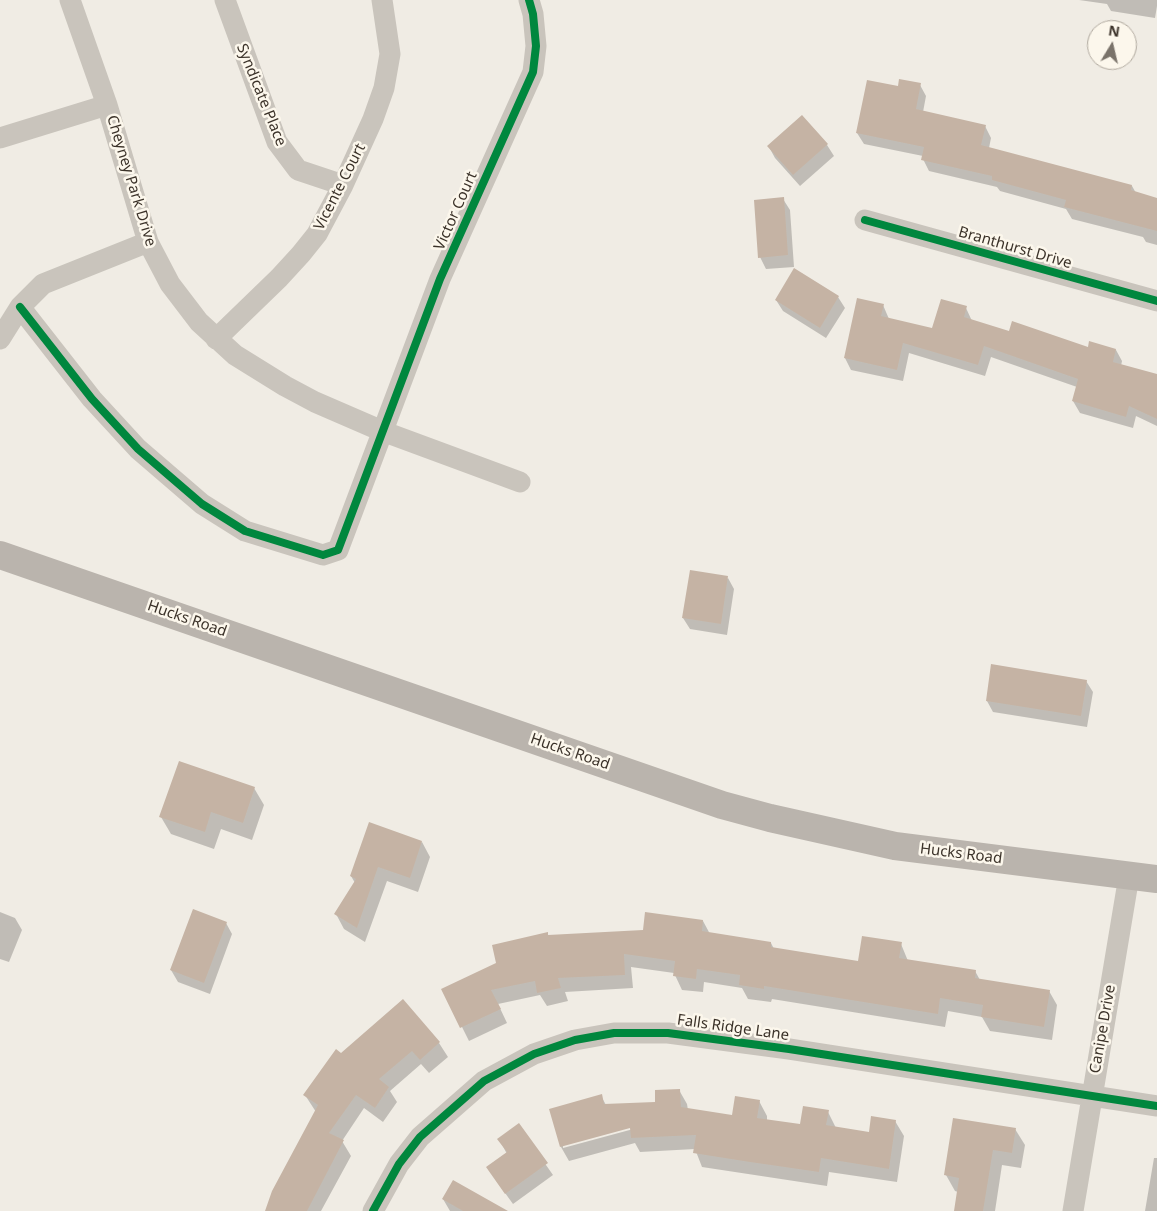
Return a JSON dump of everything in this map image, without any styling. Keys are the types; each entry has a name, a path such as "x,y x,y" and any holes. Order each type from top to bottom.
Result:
{"main road":[{"name":"Hucks Road","path":"0,555 722,805 770,818 895,846 1157,880"}],"street":[{"name":"Cheyney Park Drive","path":"70,0 107,105 148,242 158,263 184,303 216,338 235,355 285,386 346,416 520,482"},
{"name":"Syndicate Place","path":"225,0 277,142 298,170 344,184"},
{"name":"Vicente Court","path":"216,338 279,278 301,254 317,234 344,184 374,119 384,88 390,54 382,0"},
{"name":"Victor Court","path":"20,307 92,399 138,449 202,504 245,531 323,555 338,550 440,279 533,72 536,46 533,14 529,0"},
{"path":"0,138 107,105"},
{"name":"Branthurst Drive","path":"865,220 1157,301"},
{"path":"0,339 20,307 43,284 148,242"},
{"name":"Canipe Drive","path":"1073,1211 1130,876"},
{"name":"Falls Ridge Lane","path":"373,1211 399,1164 420,1137 484,1082 534,1054 575,1040 614,1033 668,1032 1157,1106"}],"building":[{"path":"899,79 921,83 916,109 986,125 981,145 1132,185 1131,190 1157,198 1157,231 1064,207 1066,200 992,180 992,176 921,160 924,147 856,133 867,80 898,86"},
{"path":"802,115 828,144 793,175 767,146"},
{"path":"784,197 788,255 758,258 754,200"},
{"path":"794,268 839,296 820,328 775,300"},
{"path":"857,298 884,304 881,316 932,328 941,299 967,306 964,317 1009,331 1012,321 1088,347 1089,341 1116,349 1113,362 1157,374 1157,419 1129,406 1126,417 1072,401 1078,379 984,346 978,365 903,343 897,370 844,358"},
{"path":"690,570 728,576 721,624 682,618"},
{"path":"991,664 1087,680 1081,716 986,701"},
{"path":"179,761 255,787 243,823 211,812 205,832 159,817"},
{"path":"369,822 422,841 410,878 378,867 357,928 334,914 356,879 350,876"},
{"path":"193,909 227,922 204,983 170,970"},
{"path":"645,912 703,920 702,931 771,942 771,947 858,961 862,936 902,942 899,958 976,970 975,978 1050,990 1044,1027 981,1017 983,1005 940,998 938,1014 764,986 764,989 739,985 740,975 697,969 696,979 673,976 675,961 624,954 625,975 558,978 561,988 537,993 535,981 491,990 501,1009 460,1028 441,989 496,963 492,945 548,932 548,935 643,930"},
{"path":"403,999 440,1042 420,1060 412,1051 379,1079 389,1087 375,1108 356,1095 329,1133 344,1140 307,1211 265,1211 272,1191 318,1105 303,1095 336,1049 341,1053"},
{"path":"680,1089 681,1107 732,1115 735,1096 760,1100 757,1118 800,1124 803,1106 829,1110 826,1125 869,1132 871,1116 896,1120 889,1169 821,1158 819,1172 693,1153 696,1135 631,1138 630,1128 560,1147 549,1109 602,1094 604,1104 655,1102 655,1090"},
{"path":"953,1118 1016,1128 1012,1153 993,1150 983,1211 954,1211 959,1178 944,1175"},
{"path":"519,1123 548,1163 505,1194 486,1167 507,1152 497,1139"},
{"path":"453,1180 508,1211 463,1211 442,1199"}],"cycle path":[{"path":"20,307 92,399 138,449 202,504 245,531 323,555 338,550 440,279 533,72 536,46 533,14 529,0"},
{"path":"865,220 1157,301"},
{"path":"373,1211 399,1164 420,1137 484,1081 534,1054 575,1040 614,1033 668,1033 789,1049 1157,1106"}]}
